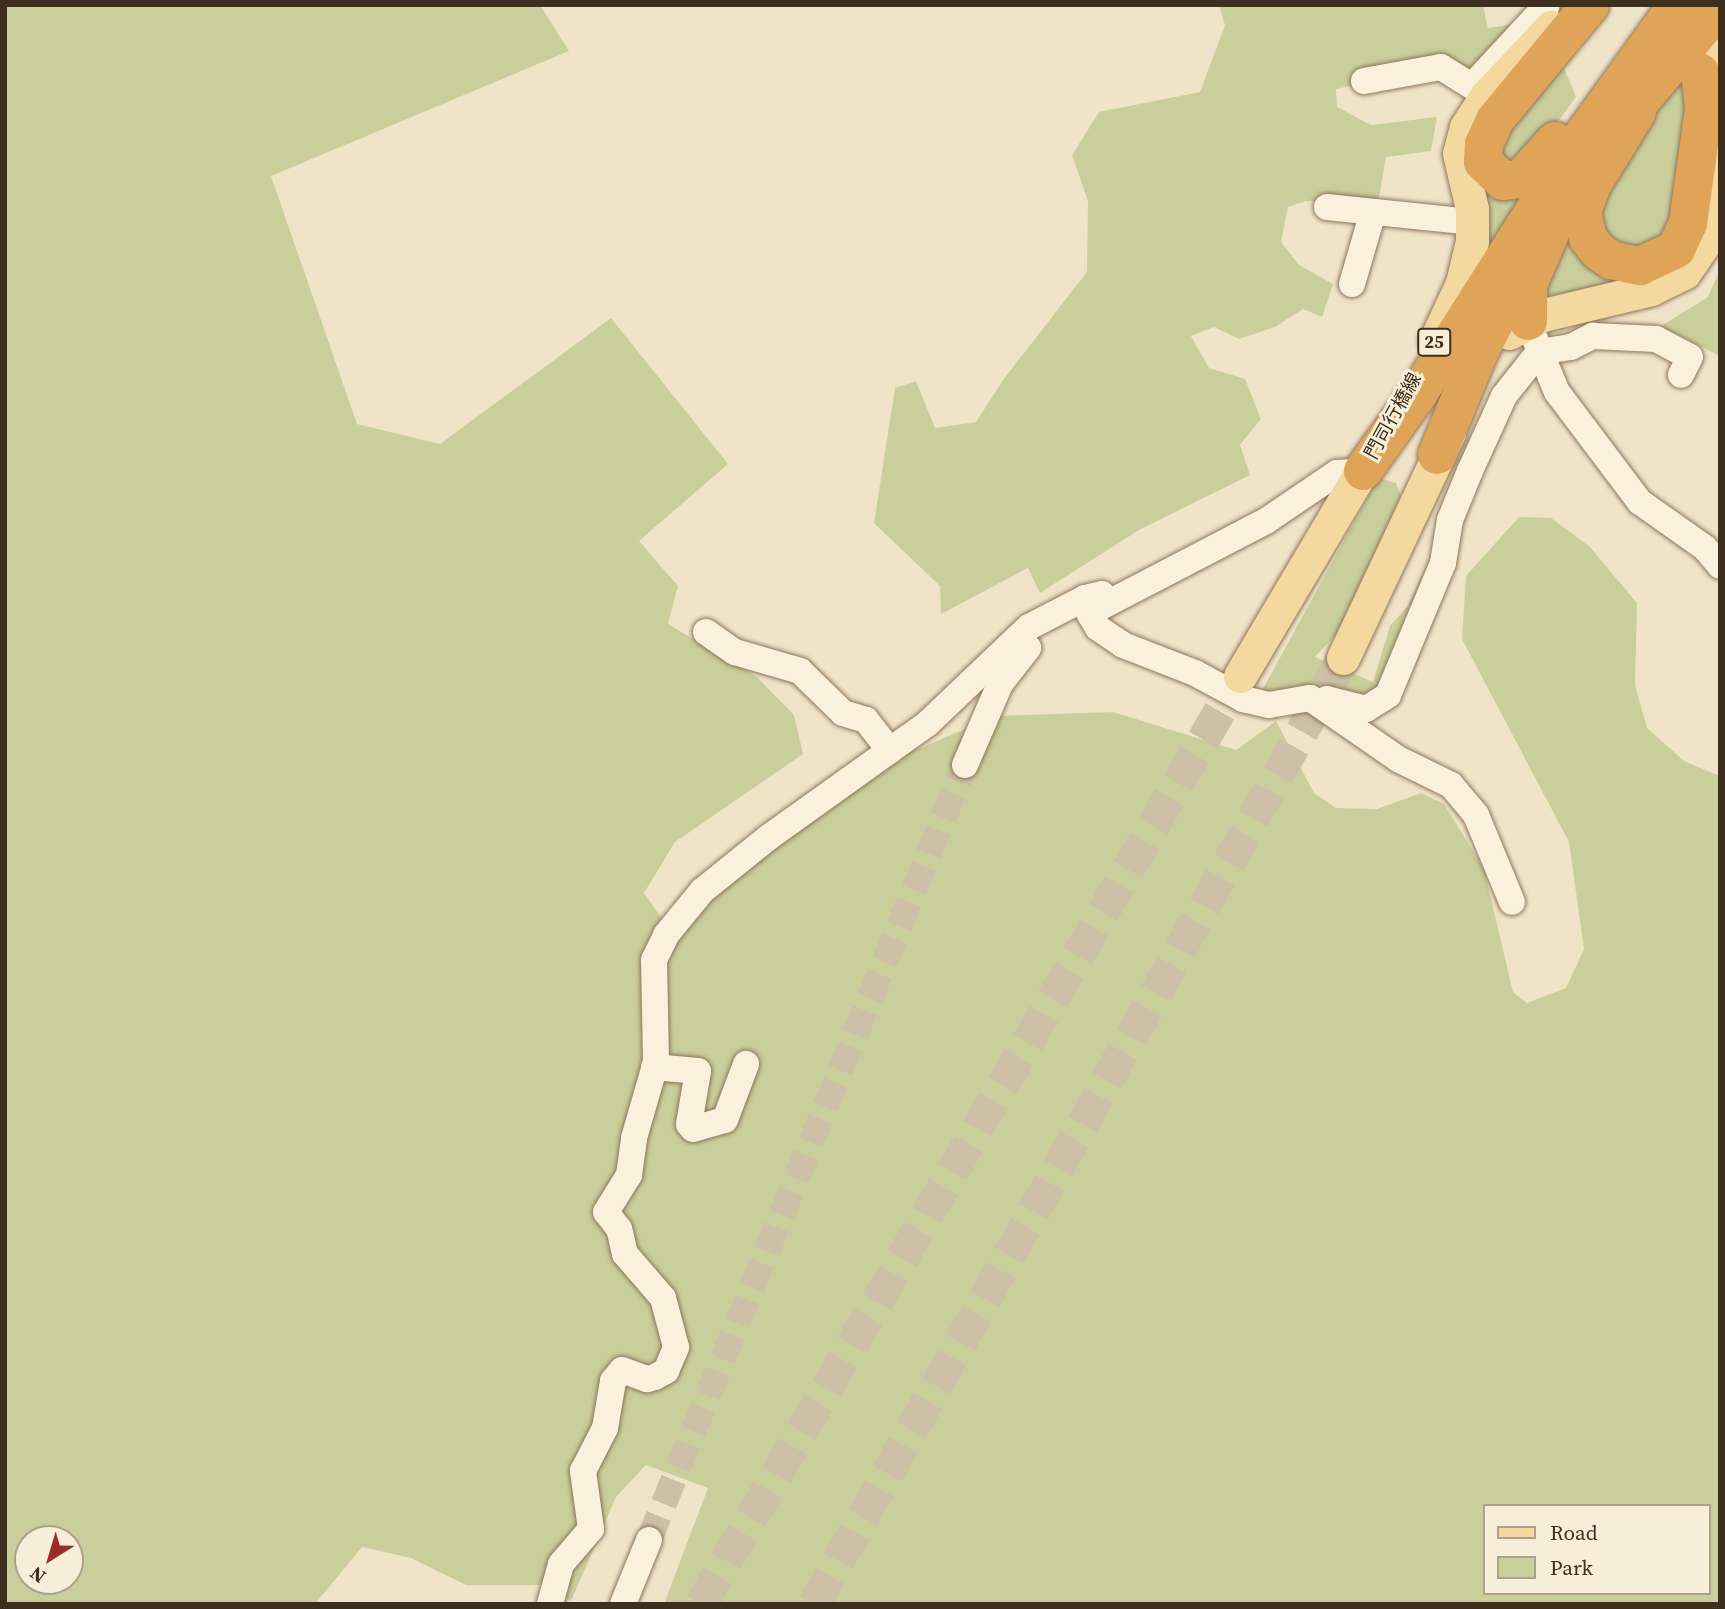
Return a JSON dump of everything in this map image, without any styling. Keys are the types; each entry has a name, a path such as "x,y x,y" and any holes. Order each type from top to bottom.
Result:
{"highway":[{"path":"1590,5 1518,90 1488,134 1483,162 1503,181 1521,179 1537,165 1602,76 1667,5"},
{"path":"1363,471 1418,394 1574,148 1677,5"},
{"path":"1437,454 1497,316 1561,208 1700,61 1720,8"},
{"path":"1534,336 1528,285 1561,208"}],"main road":[{"name":"門司行橋線","path":"1240,676 1363,471 1453,304 1468,262 1473,222 1459,153 1479,91 1568,5"},
{"path":"1343,658 1437,454 1490,356 1512,330 1534,336 1684,273 1711,234 1720,157"}],"street":[{"path":"1364,80 1441,66 1479,91 1547,5"},
{"path":"1328,207 1473,222"},
{"path":"1352,284 1373,212"},
{"path":"1534,336 1571,347 1593,336 1656,339 1690,357 1681,375"},
{"path":"1534,336 1557,393 1640,502 1705,548 1720,566"},
{"path":"1321,705 1328,699 1366,709 1388,695 1443,563 1450,520 1504,396 1534,336"},
{"path":"965,765 989,705 1015,662 1030,647 1099,607 1266,521 1337,473 1363,471"},
{"path":"550,1604 561,1564 591,1530 583,1471 605,1428 613,1381 622,1370 647,1379 655,1377 666,1371 676,1347 663,1297 625,1254 619,1229 606,1212 629,1175 634,1138 654,1067 654,960 666,935 712,884 890,751 982,676 1029,627 1085,598 1102,594 1098,628 1123,645 1195,673 1243,699 1269,705 1303,697 1321,705 1398,759 1451,785 1476,815 1512,902"},
{"path":"706,632 735,652 800,671 843,713 866,720 890,751"},
{"path":"654,1067 698,1071 689,1124 694,1129 725,1121 746,1064"},
{"path":"623,1604 649,1540"}],"green space":[{"path":"5,5 540,5 569,51 271,176 357,424 440,444 611,318 728,464 639,541 678,586 668,624 757,677 794,715 803,754 675,842 644,893 663,920 847,779 996,716 1113,712 1236,750 1276,721 1314,793 1336,808 1377,809 1421,793 1444,804 1484,869 1513,992 1527,1003 1566,988 1584,949 1569,842 1462,639 1466,576 1519,517 1551,518 1590,547 1637,603 1635,685 1647,728 1684,761 1720,776 1720,1604 664,1604 708,1488 646,1465 616,1497 571,1601 543,1585 466,1585 411,1558 362,1547 315,1604 5,1604"},
{"path":"1219,5 1483,5 1488,28 1514,24 1471,72 1452,64 1336,89 1337,107 1371,125 1437,117 1431,151 1386,157 1378,203 1306,201 1288,207 1281,242 1299,265 1333,284 1322,317 1303,309 1275,327 1239,339 1214,327 1191,336 1209,368 1245,379 1261,419 1240,445 1250,475 1139,530 1040,593 1028,568 941,614 940,586 874,523 895,388 916,381 935,428 976,422 1003,380 1087,272 1088,201 1072,155 1099,112 1200,92 1225,25"},
{"path":"1597,5 1609,5 1564,68 1576,97 1549,134 1518,158 1505,159 1497,134"},
{"path":"1683,67 1689,85 1678,218 1662,246 1609,247 1594,206"},
{"path":"1476,173 1527,188 1494,244 1487,240"},
{"path":"1565,224 1643,278 1555,302 1535,277"},
{"path":"1720,269 1720,356 1661,326 1708,297"},
{"path":"1381,479 1396,483 1401,496 1341,629 1315,657 1373,682 1390,626 1407,607 1434,550 1374,699 1295,687 1259,696 1375,484"}],"tunnel":[{"path":"814,1604 1343,658"},
{"path":"701,1604 1240,676"},
{"path":"649,1540 965,765"}]}
